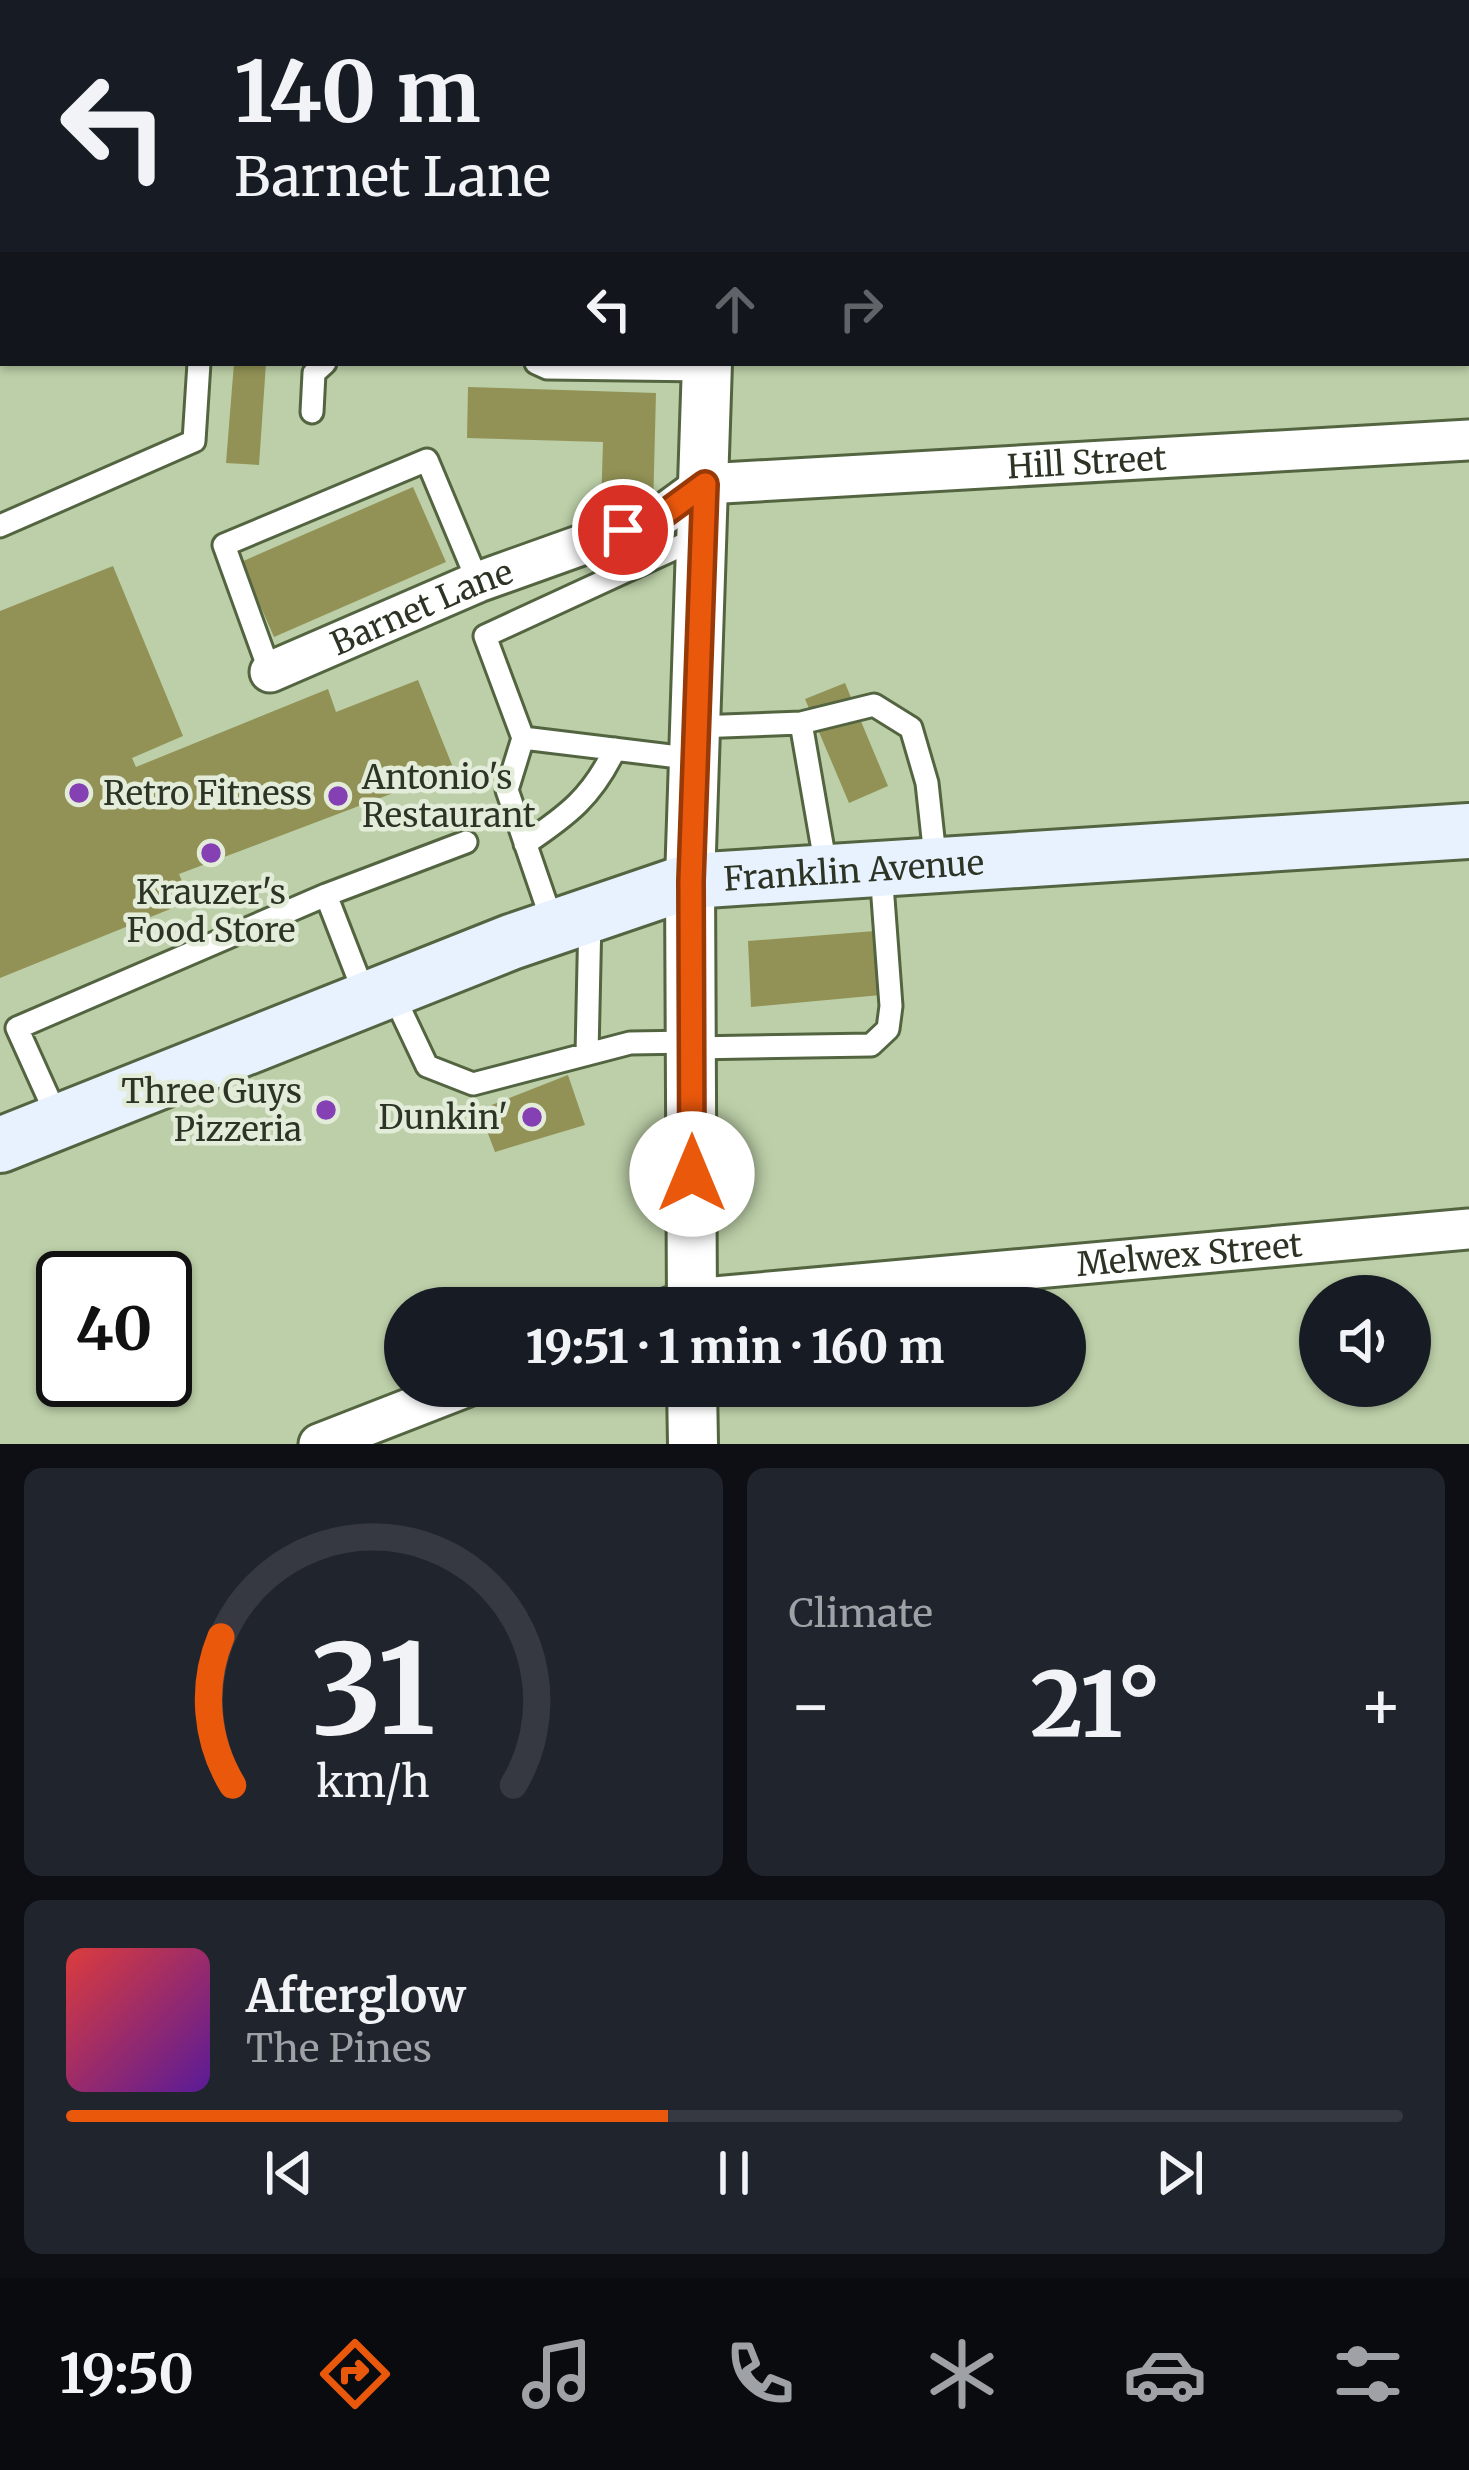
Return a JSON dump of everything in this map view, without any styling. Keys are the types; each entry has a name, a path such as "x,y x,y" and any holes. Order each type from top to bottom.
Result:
{"main road":[{"name":"Franklin Avenue","path":"0,1145 378,994 572,920 691,881 1469,831"}],"street":[{"path":"684,1287 707,366"},
{"name":"Hill Street","path":"705,484 1469,440"},
{"name":"Barnet Lane","path":"270,672 478,582 660,517 705,484"},
{"name":"Melwex Street","path":"870,1287 1469,1229"},
{"path":"319,1444 414,1407"},
{"path":"692,1407 693,1444"}],"lane":[{"path":"0,526 194,441 199,366"},
{"path":"312,412 314,373 322,366"},
{"path":"543,366 707,366"},
{"path":"270,672 224,545 427,460 478,582"},
{"path":"587,1054 572,920 525,844 507,790 523,738 485,636 703,536"},
{"path":"523,738 615,749 696,743 874,705 911,728 927,783 937,868"},
{"path":"801,723 827,874"},
{"path":"525,844 581,803 602,777 615,749"},
{"path":"59,1121 9,1031 326,896 466,842"},
{"path":"326,896 378,994 427,1066 473,1084 630,1043 871,1046 888,1029 891,1006 881,871"}],"building":[{"path":"234,366 266,366 259,465 226,463"},
{"path":"468,387 656,393 653,509 601,508 603,442 467,438"},
{"path":"413,487 446,562 274,637 241,562"},
{"path":"113,566 183,736 132,758 136,767 328,689 336,712 418,680 454,770 179,874 190,901 0,978 0,611"},
{"path":"845,683 888,786 849,803 805,699"},
{"path":"875,931 881,995 751,1007 748,941"},
{"name":"Dunkin'","path":"568,1075 585,1125 495,1152 479,1110"}],"place":[{"name":"Retro Fitness","path":"79,793"},
{"name":"Antonio's Restaurant","path":"338,796"},
{"name":"Krauzer's Food Store","path":"211,853"},
{"name":"Three Guys Pizzeria","path":"326,1110"},
{"name":"Dunkin'","path":"532,1117"}],"route":[{"path":"623,530 660,517 705,484 691,881 692,1174"}]}
